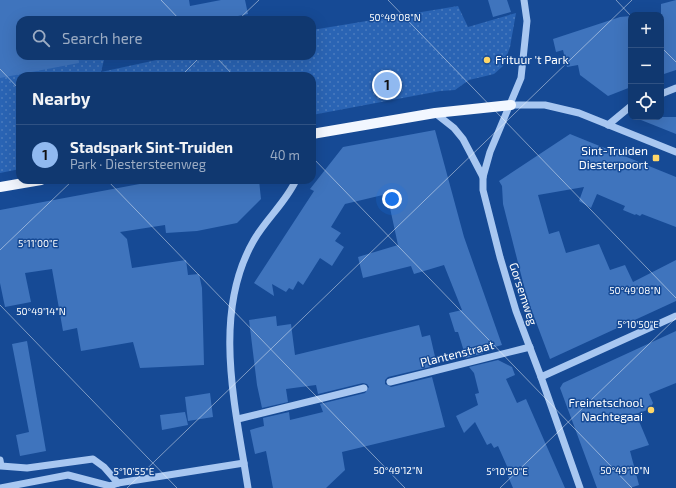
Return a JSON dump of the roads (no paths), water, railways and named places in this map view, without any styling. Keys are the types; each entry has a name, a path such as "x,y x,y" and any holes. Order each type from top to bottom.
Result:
{"main road":[{"path":"316,133 435,113 511,105"},
{"path":"0,188 20,184"}],"street":[{"name":"Gorsemweg","path":"524,0 527,21 521,78 511,105 496,136 483,177 486,202 516,311 580,488"},
{"path":"664,93 676,88"},
{"path":"511,105 545,105 578,113 676,152"},
{"path":"608,125 628,108"},
{"path":"435,113 454,128 463,139 483,177"},
{"path":"248,488 229,351 230,313 237,285 254,240 294,184"},
{"path":"541,377 676,316"},
{"name":"Plantenstraat","path":"390,382 530,347"},
{"path":"238,419 364,388"},
{"path":"0,460 1,466 27,468 93,459 104,467 118,483"},
{"path":"0,488 68,475 108,487 118,483 244,463"}],"place":[{"name":"Frituur 't Park","path":"487,60"},
{"name":"Stadspark Sint-Truiden","path":"387,85"},
{"name":"Sint-Truiden Diesterpoort","path":"656,158"},
{"name":"Freinetschool Nachtegaai","path":"651,410"}]}
